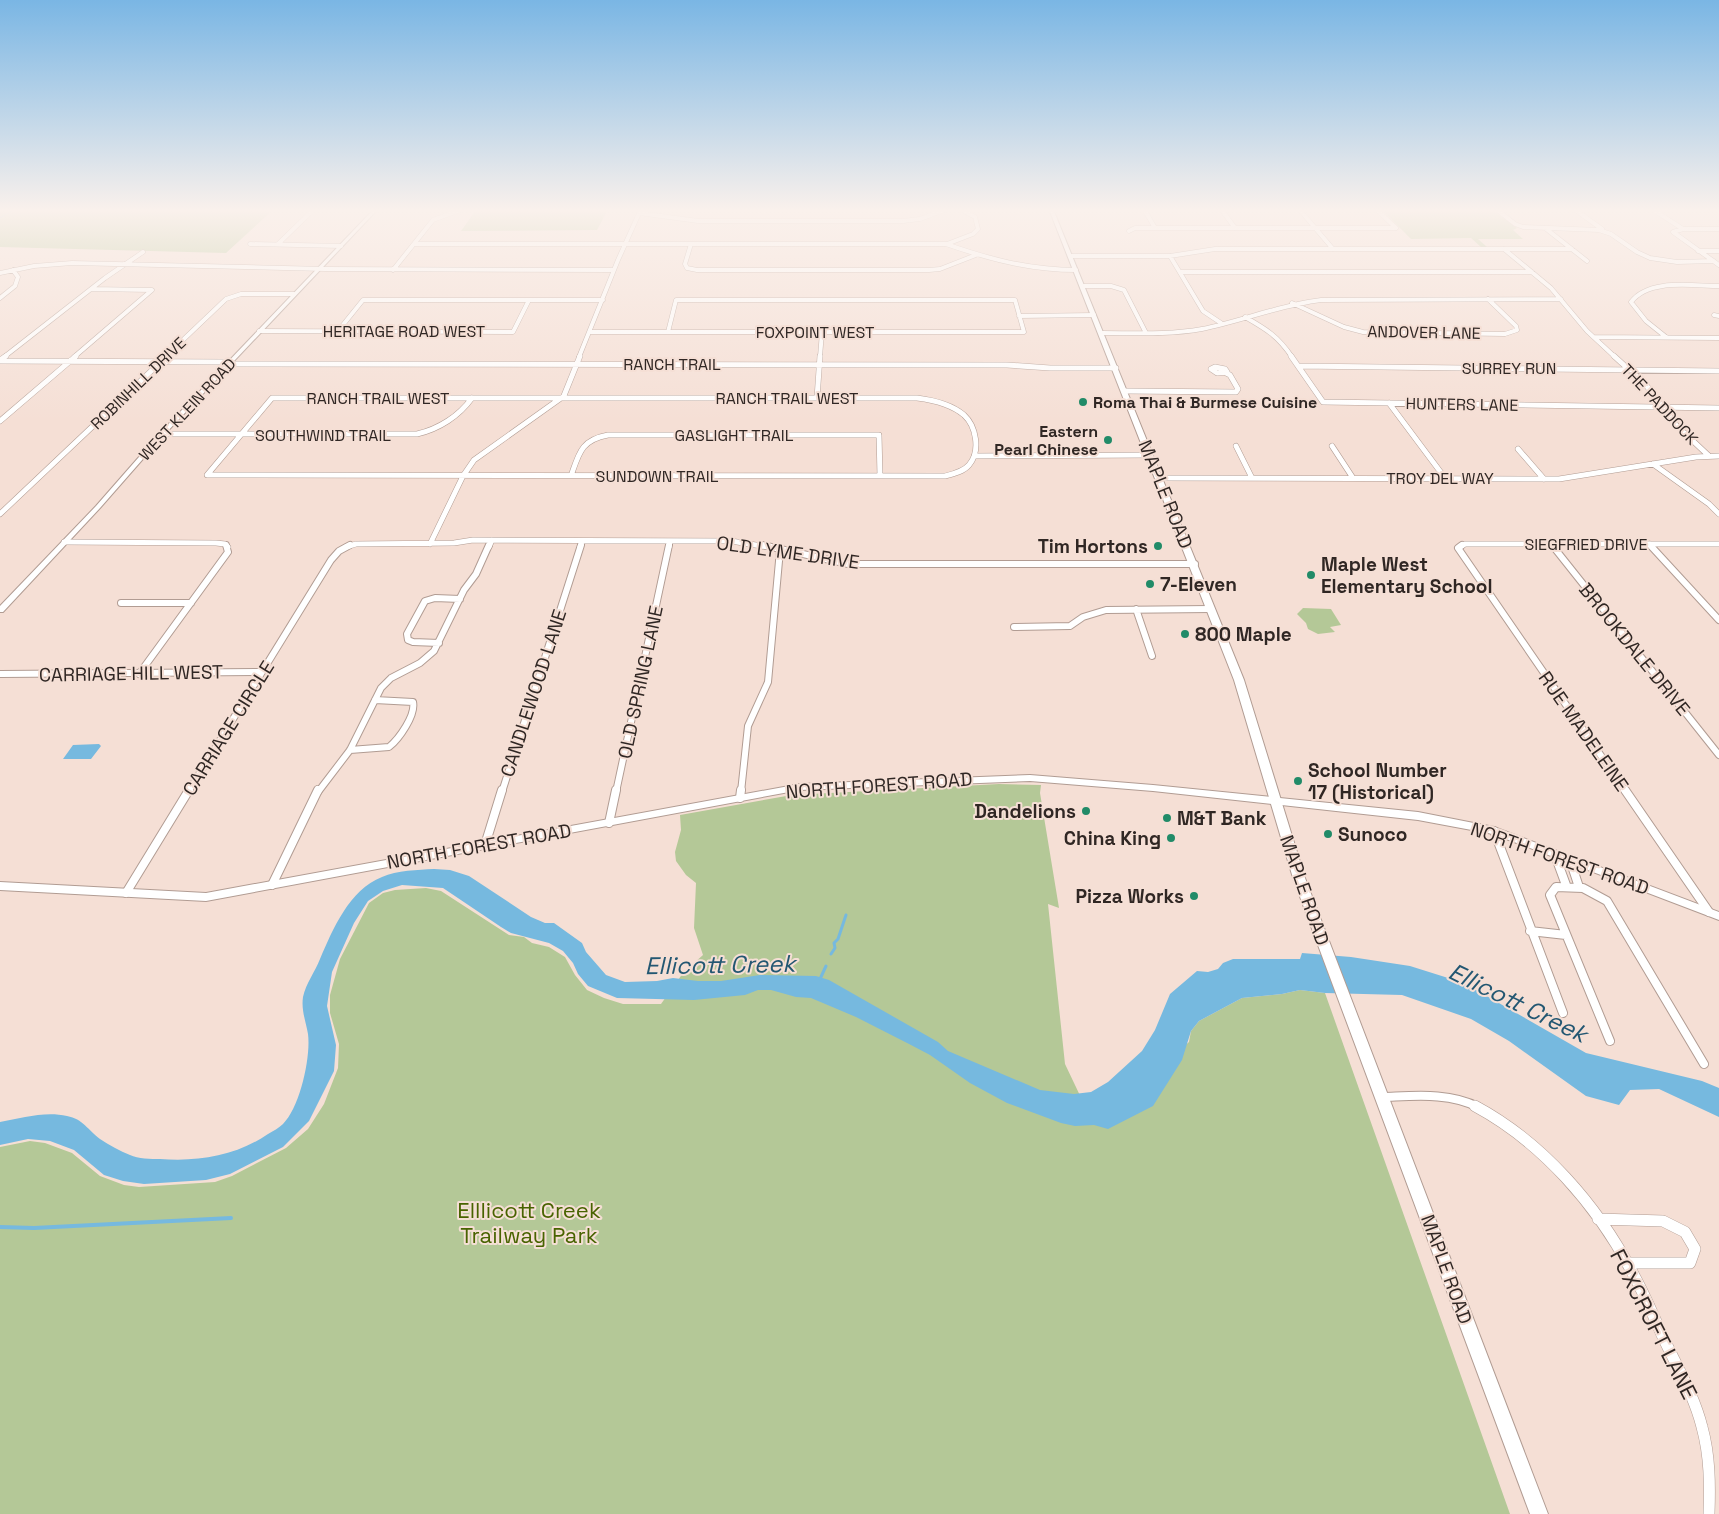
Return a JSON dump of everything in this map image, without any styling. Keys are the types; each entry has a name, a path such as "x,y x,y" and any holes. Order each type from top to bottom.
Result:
{"main road":[{"name":"MAPLE ROAD","path":"1080,280 1240,680 1274,800 1299,878 1539,1514"}],"street":[{"path":"0,298 17,283 18,280"},
{"path":"0,361 104,280"},
{"name":"WEST KLEIN ROAD","path":"0,610 98,507 229,362 308,280"},
{"path":"430,544 470,464 562,398 610,280"},
{"path":"1185,280 1203,311 1220,324"},
{"name":"THE PADDOCK","path":"1540,280 1561,299 1594,337 1646,385 1676,425 1709,456"},
{"path":"1083,286 1111,286 1124,290 1146,333"},
{"path":"1666,338 1635,310 1631,302 1632,298 1660,286 1719,286"},
{"path":"0,421 152,290 91,289"},
{"name":"ROBINHILL DRIVE","path":"0,514 229,298 246,294 294,294"},
{"path":"1102,333 1192,330 1220,324 1292,303 1330,299 1561,299"},
{"name":"ANDOVER LANE","path":"1292,303 1344,327 1363,332 1505,334 1516,332 1516,326 1488,299"},
{"path":"338,331 363,300 603,300"},
{"name":"HERITAGE ROAD WEST","path":"259,330 512,332 529,300"},
{"path":"668,332 676,300 1015,300 1019,316 1094,315"},
{"name":"FOXPOINT WEST","path":"590,332 1024,332 1019,316"},
{"name":"HUNTERS LANE","path":"1245,317 1276,336 1323,402 1719,408"},
{"path":"817,398 822,332"},
{"path":"1594,337 1719,338"},
{"name":"RANCH TRAIL","path":"0,361 1007,365 1050,368 1116,368"},
{"name":"SURREY RUN","path":"1298,366 1628,368 1719,371"},
{"path":"1125,390 1191,393 1236,392 1238,389 1230,375 1226,373"},
{"name":"RANCH TRAIL WEST","path":"241,434 272,398 917,398 944,404 961,413 970,421 974,435 974,456"},
{"name":"SOUTHWIND TRAIL","path":"162,434 422,434 463,410 472,398"},
{"path":"1389,403 1445,478"},
{"name":"SUNDOWN TRAIL","path":"241,434 207,475 946,476 967,467 974,456"},
{"name":"GASLIGHT TRAIL","path":"571,476 585,443 596,436 879,435 880,476"},
{"path":"1236,446 1252,478"},
{"path":"1332,446 1353,478"},
{"path":"1518,449 1544,479"},
{"path":"974,456 1151,456"},
{"name":"TROY DEL WAY","path":"1160,478 1570,478 1653,464 1719,456"},
{"path":"1653,464 1709,504 1719,514"},
{"path":"272,885 320,789 350,750 385,683 428,658 434,652 464,590 476,574 492,540"},
{"name":"OLD LYME DRIVE","path":"330,562 336,552 348,546 492,540 744,542 806,557 848,564 1195,564"},
{"name":"CANDLEWOOD LANE","path":"485,845 582,541"},
{"name":"OLD SPRING LANE","path":"609,822 670,541"},
{"path":"64,542 216,542 225,544 228,547 228,552 139,674"},
{"name":"SIEGFRIED DRIVE","path":"1458,551 1459,546 1465,544 1719,544"},
{"name":"BROOKDALE DRIVE","path":"1550,544 1719,755"},
{"path":"1649,544 1719,620"},
{"path":"740,798 748,726 768,682 780,550"},
{"name":"RUE MADELEINE","path":"1458,551 1714,914"},
{"name":"CARRIAGE CIRCLE","path":"126,893 330,562"},
{"path":"439,642 413,642 406,638 425,601 436,598 460,599"},
{"path":"120,603 191,603"},
{"path":"1136,609 1152,656"},
{"path":"1014,627 1070,626 1077,619 1090,613 1136,609 1211,609"},
{"name":"CARRIAGE HILL WEST","path":"0,674 262,672"},
{"path":"350,750 378,748 394,743 399,738 414,707 413,702 406,700 375,700"},
{"name":"NORTH FOREST ROAD","path":"0,886 206,897 800,787 1030,778 1274,800 1418,816 1494,831 1714,914"},
{"path":"1494,831 1530,931 1563,1013"},
{"path":"1555,855 1566,886"},
{"path":"1570,860 1579,887"},
{"path":"1610,1040 1550,895 1556,887 1589,888 1607,901 1704,1064"},
{"path":"1530,931 1566,935"},
{"name":"FOXCROFT LANE","path":"1383,1097 1449,1097 1474,1105 1519,1135 1544,1156 1578,1192 1628,1263 1697,1409 1705,1438 1710,1471 1709,1514"},
{"path":"1598,1219 1663,1221 1685,1232 1695,1249 1690,1263 1628,1263"}],"green space":[{"path":"1303,608 1331,609 1341,625 1330,627 1335,632 1318,634 1308,629 1306,623 1297,614"},
{"name":"Elllicott Creek Trailway Park","path":"999,784 1041,785 1040,793 1059,908 1048,904 1065,1064 1094,1125 1189,1042 1191,1031 1199,1021 1242,998 1282,994 1300,990 1325,993 1510,1514 0,1514 0,1147 30,1141 45,1143 72,1153 100,1176 124,1185 139,1187 215,1182 232,1176 286,1148 308,1129 324,1104 338,1068 339,1044 330,1013 330,995 340,959 369,903 383,893 395,890 426,888 441,891 509,935 524,937 532,943 549,947 565,957 575,975 587,990 623,1004 661,1004 683,973 703,955 694,928 696,883 686,875 676,861 675,852 681,830 680,815 792,795"}],"water":[{"path":"99,744 101,746 91,759 63,759 73,745"},
{"path":"414,870 450,870 469,876 531,917 545,923 554,923 582,943 586,952 606,975 625,982 657,981 673,978 721,981 760,975 816,976 829,980 938,1042 948,1051 1040,1090 1074,1094 1091,1092 1108,1082 1142,1051 1155,1030 1170,994 1197,971 1208,972 1218,969 1223,963 1233,959 1300,959 1302,953 1351,957 1410,966 1464,983 1586,1053 1702,1081 1719,1088 1719,1117 1659,1089 1630,1090 1619,1105 1586,1096 1509,1041 1471,1019 1402,995 1325,993 1300,990 1282,994 1242,998 1199,1021 1191,1031 1182,1060 1153,1106 1108,1129 1094,1125 1075,1126 1061,1123 1007,1103 970,1083 930,1055 856,1017 811,998 796,997 771,990 758,990 745,995 694,1000 617,998 588,986 563,951 549,943 511,933 443,888 402,885 383,891 368,901 354,923 332,972 327,1006 336,1045 334,1071 309,1121 283,1147 230,1174 206,1180 144,1184 123,1181 104,1175 74,1150 50,1141 28,1139 0,1145 0,1122 50,1114 73,1117 100,1139 115,1148 141,1158 174,1160 202,1158 230,1152 256,1142 283,1124 289,1116 299,1094 308,1055 308,1034 303,1007 304,992 343,912 360,891 382,877"}],"waterway":[{"path":"831,954 835,948 834,943 838,939 846,915"},
{"path":"820,979 826,966"},
{"path":"0,1227 34,1228 231,1218"}],"place":[{"name":"Roma Thai & Burmese Cuisine","path":"1083,402"},
{"name":"Eastern Pearl Chinese","path":"1108,440"},
{"name":"Tim Hortons","path":"1158,546"},
{"name":"Maple West Elementary School","path":"1311,575"},
{"name":"7-Eleven","path":"1150,584"},
{"name":"800 Maple","path":"1185,634"},
{"name":"School Number 17 (Historical)","path":"1298,781"},
{"name":"Dandelions","path":"1086,811"},
{"name":"M&T Bank","path":"1167,818"},
{"name":"Sunoco","path":"1328,834"},
{"name":"China King","path":"1171,838"},
{"name":"Pizza Works","path":"1194,896"}],"water label":[{"name":"Ellicott Creek","path":"720,965"},
{"name":"Ellicott Creek","path":"1518,1003"}]}
